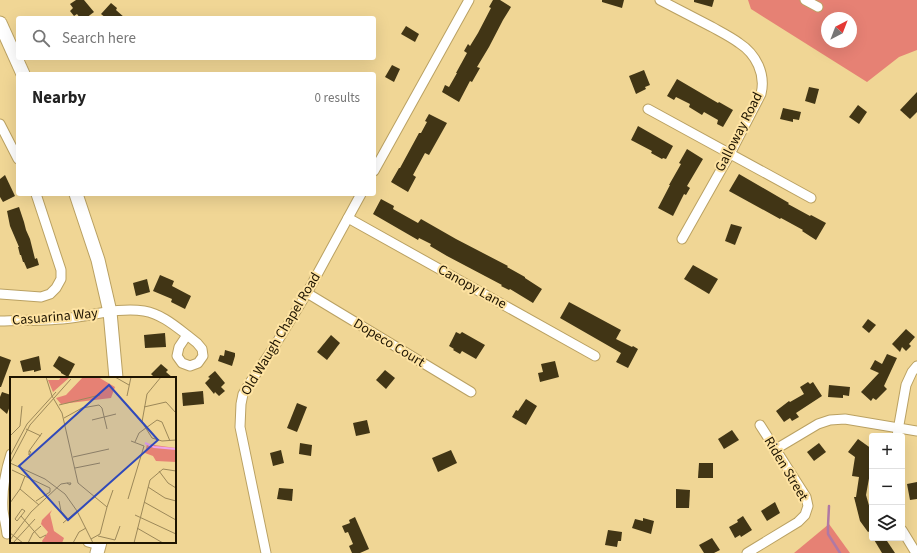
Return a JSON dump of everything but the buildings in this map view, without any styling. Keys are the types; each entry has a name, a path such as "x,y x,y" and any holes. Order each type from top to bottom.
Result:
{"main road":[{"path":"0,23 16,58"},
{"path":"17,60 22,72"},
{"path":"77,196 98,260 110,312 116,377"}],"street":[{"path":"376,168 469,0"},
{"name":"Galloway Road","path":"660,0 740,43 750,52 756,61 760,69 763,86 761,94 730,154 682,239"},
{"path":"805,0 818,7"},
{"path":"648,109 811,198"},
{"path":"0,124 16,155"},
{"path":"0,294 41,297 50,294 56,288 61,279 61,270 37,196"},
{"name":"Old Waugh Chapel Road","path":"266,553 240,427 243,394 274,347 306,293 360,196"},
{"name":"Canopy Lane","path":"348,218 595,356"},
{"name":"Dopeco Court","path":"306,293 471,392"},
{"name":"Casuarina Way","path":"0,322 70,318 129,310 145,311 159,315 172,323 186,335"},
{"path":"898,432 906,386 912,372 917,366"},
{"path":"776,449 818,424 830,420 845,419 898,432 917,431"},
{"name":"Riden Street","path":"747,553 798,522 806,515 808,506 806,497 760,425"},
{"path":"6,535 3,509 4,483 10,457"},
{"path":"905,535 916,553"}],"shaded area":[{"path":"748,0 917,0 917,50 899,57 867,82 751,9"},
{"path":"829,524 850,553 794,553"}],"waterway":[{"path":"829,506 828,534 840,553"}]}
